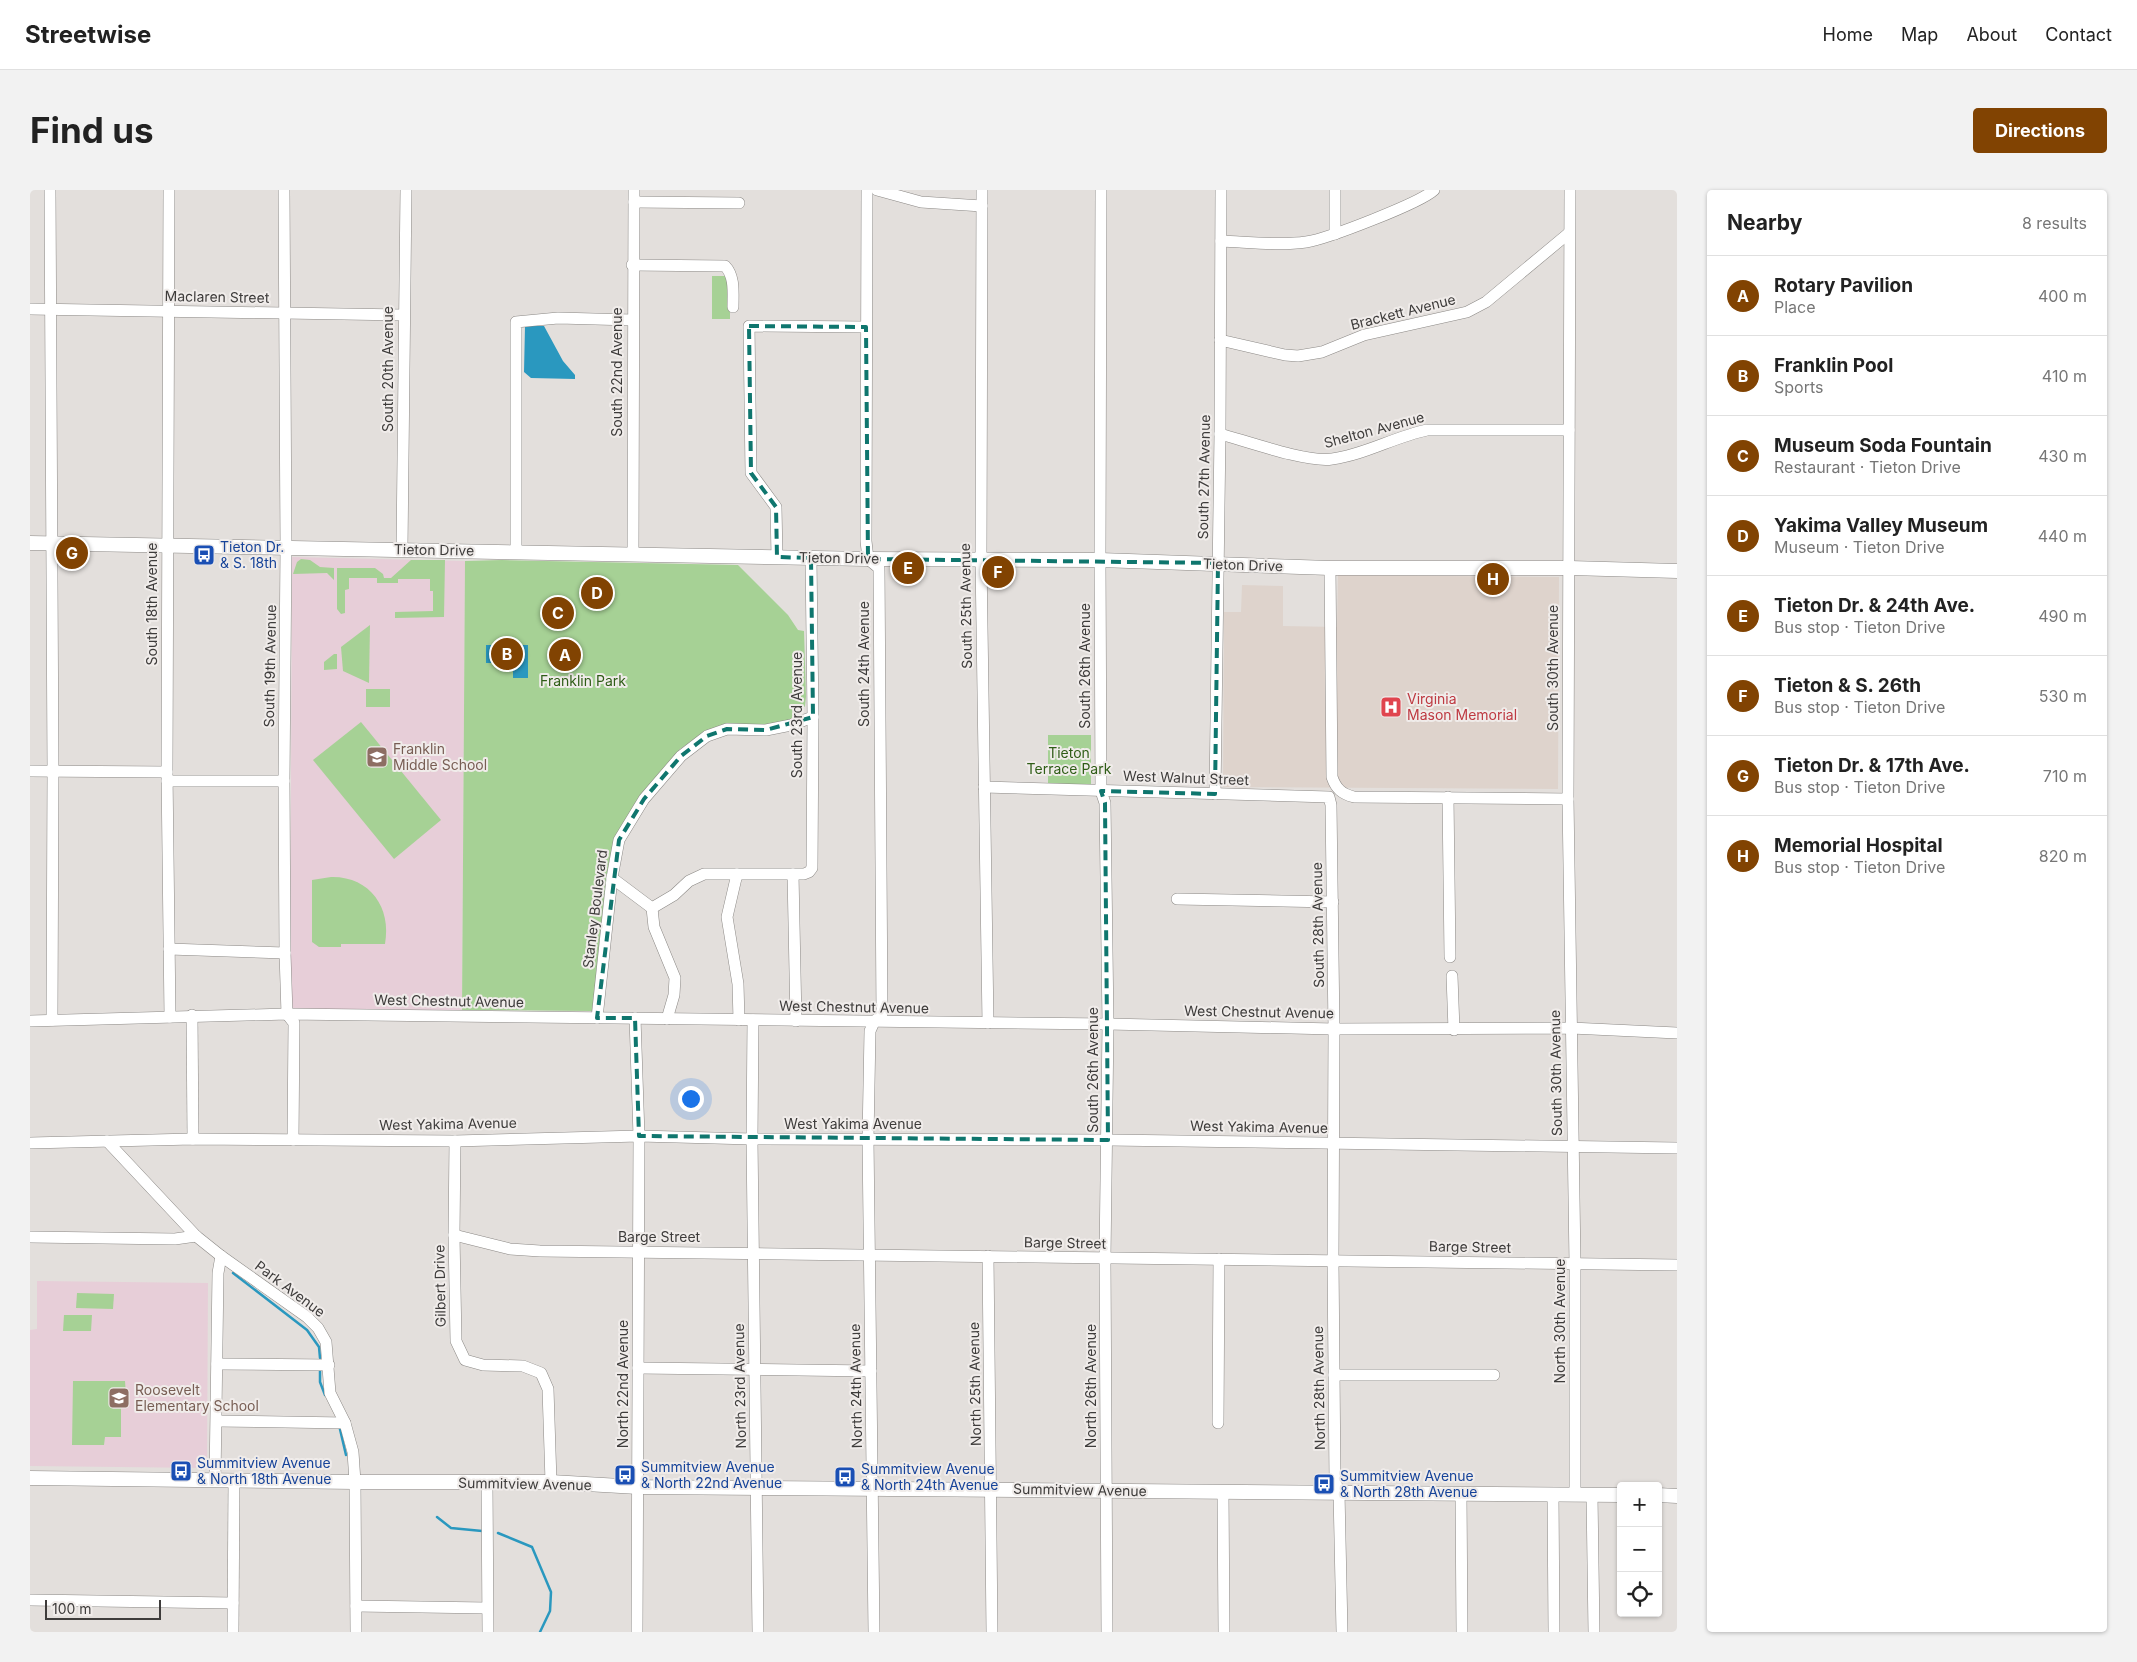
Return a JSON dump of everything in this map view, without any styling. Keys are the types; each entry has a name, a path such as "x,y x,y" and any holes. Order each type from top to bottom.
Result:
{"main road":[{"name":"Tieton Drive","path":"30,543 868,559 1100,560 1330,568 1570,568 1677,571"},
{"name":"Summitview Avenue","path":"30,1478 550,1482 638,1487 756,1486 1617,1495"},
{"path":"1662,1496 1677,1496"}],"street":[{"path":"50,190 53,771 52,1020"},
{"name":"South 18th Avenue","path":"169,190 167,776 170,1017"},
{"name":"South 19th Avenue","path":"284,190 286,548 285,953 287,1014 294,1024 293,1140"},
{"name":"South 20th Avenue","path":"402,549 403,315 406,190"},
{"name":"South 22nd Avenue","path":"632,554 632,265 634,190"},
{"name":"South 24th Avenue","path":"867,190 868,559 879,568 882,1014 874,1022 870,1031 868,1139"},
{"path":"877,190 921,202 982,206"},
{"name":"South 25th Avenue","path":"982,190 981,560 988,1022"},
{"name":"South 26th Avenue","path":"1101,190 1101,791 1105,803 1108,1140"},
{"name":"South 27th Avenue","path":"1215,794 1221,190"},
{"path":"1335,190 1335,234"},
{"path":"1221,241 1296,243 1316,240 1417,201 1434,190"},
{"name":"South 30th Avenue","path":"1570,190 1568,798 1572,1147"},
{"path":"634,202 739,204"},
{"name":"Brackett Avenue","path":"1220,340 1285,355 1298,356 1322,352 1364,335 1468,312 1486,302 1569,233"},
{"path":"632,265 725,266 732,278 733,307"},
{"name":"Maclaren Street","path":"30,309 403,315"},
{"path":"516,552 516,322 558,318 632,320"},
{"path":"777,557 776,507 751,473 749,326 866,327"},
{"name":"Shelton Avenue","path":"1220,434 1322,460 1345,456 1405,435 1427,430 1569,430"},
{"name":"South 23rd Avenue","path":"793,874 809,872 812,868 811,558"},
{"path":"1330,568 1332,777 1339,790 1346,795 1354,797 1568,798"},
{"name":"Stanley Boulevard","path":"597,1018 612,878 619,840 644,799 680,756 707,736 727,729 766,730 791,725 813,717"},
{"path":"30,771 284,781"},
{"name":"West Walnut Street","path":"984,787 1328,798"},
{"name":"South 28th Avenue","path":"1328,798 1331,805 1333,902 1335,1143"},
{"path":"1448,798 1450,957"},
{"path":"652,908 674,895 689,881 704,874 793,874 796,1021"},
{"path":"737,874 727,917 738,984 739,1020"},
{"path":"612,878 652,908 654,927 675,978 674,995 668,1019"},
{"path":"1177,899 1333,902"},
{"path":"169,949 285,953"},
{"path":"1452,976 1454,1030"},
{"name":"West Chestnut Avenue","path":"30,1020 287,1014 988,1022 1334,1029 1454,1030 1571,1028 1677,1033"},
{"path":"192,1015 192,1139"},
{"path":"635,1018 639,1136"},
{"path":"752,1139 754,1020"},
{"name":"West Yakima Avenue","path":"30,1143 192,1139 455,1141 639,1136 752,1139 1108,1140 1677,1148"},
{"name":"North 22nd Avenue","path":"637,1632 639,1136"},
{"name":"North 23rd Avenue","path":"752,1139 758,1632"},
{"name":"North 24th Avenue","path":"868,1139 874,1632"},
{"name":"North 26th Avenue","path":"1107,1632 1105,1258 1108,1140"},
{"name":"Park Avenue","path":"108,1141 196,1236 307,1317 318,1328 326,1342 330,1393 340,1423 353,1452 356,1632"},
{"name":"Gilbert Drive","path":"455,1141 456,1341 465,1360 483,1365 523,1366 541,1373 548,1389 550,1482"},
{"name":"North 28th Avenue","path":"1335,1143 1333,1260 1335,1481 1340,1492 1342,1632"},
{"name":"North 30th Avenue","path":"1572,1147 1575,1263 1575,1495"},
{"name":"Barge Street","path":"454,1235 510,1249 638,1253 1677,1265"},
{"path":"30,1237 175,1239 196,1236"},
{"path":"215,1480 218,1273 221,1256"},
{"name":"North 25th Avenue","path":"988,1256 992,1632"},
{"path":"1218,1423 1219,1259"},
{"path":"218,1364 329,1365"},
{"path":"638,1368 870,1371"},
{"path":"1334,1375 1494,1375"},
{"path":"217,1421 340,1423"},
{"path":"233,1632 234,1480"},
{"path":"487,1483 488,1632"},
{"path":"1223,1491 1224,1632"},
{"path":"1461,1494 1462,1632"},
{"path":"1553,1494 1554,1632"},
{"path":"1592,1495 1594,1632"},
{"path":"30,1600 233,1602"},
{"path":"356,1606 487,1608"}],"highlighted area":[{"path":"749,326 866,327 868,559 1218,563 1215,794 1101,791 1105,803 1108,1140 639,1136 635,1018 597,1018 619,840 644,799 681,756 707,736 727,729 766,730 813,717 811,558 777,557 776,507 751,473"}],"shaded area":[{"name":"Franklin Middle School","path":"292,557 465,561 462,1010 290,1009"},
{"name":"Virginia Mason Memorial","path":"1338,575 1559,577 1558,789 1223,787 1224,612 1241,612 1242,585 1283,586 1283,626 1337,627"},
{"name":"Roosevelt Elementary School","path":"37,1281 208,1283 207,1468 30,1466 30,1330 37,1329"}],"green space":[{"path":"712,276 730,276 730,319 712,319"},
{"path":"301,559 310,560 320,567 334,568 334,580 327,573 293,574 297,562"},
{"path":"411,560 445,560 444,617 395,618 395,612 433,611 433,591 430,591 430,579 398,579 398,583 377,583 377,578 349,578 349,589 345,590 345,613 341,614 337,609 337,568 375,568 383,574 384,578 391,578"},
{"name":"Franklin Park","path":"502,560 738,565 788,615 798,630 804,631 805,706 794,719 771,726 703,734 680,749 622,826 602,928 592,1011 462,1010 465,561"},
{"path":"370,625 369,683 343,671 341,647"},
{"path":"334,654 337,654 337,669 324,670 324,662"},
{"path":"366,689 390,689 390,707 366,707"},
{"path":"361,722 441,820 394,859 313,760"},
{"name":"Tieton Terrace Park","path":"1048,735 1091,735 1091,787 1048,786"},
{"path":"331,877 345,878 356,882 367,888 375,896 385,918 385,944 341,944 341,947 319,947 312,942 312,880"},
{"path":"77,1293 114,1294 113,1309 76,1308"},
{"path":"64,1315 92,1315 91,1331 63,1331"},
{"path":"73,1381 125,1381 126,1395 121,1402 121,1437 105,1437 104,1445 72,1445"}],"water":[{"path":"525,326 544,326 563,361 575,375 575,379 531,378 524,372"},
{"path":"486,645 528,645 528,678 513,678 513,663 486,663"}],"waterway":[{"path":"233,1273 307,1330 319,1347 320,1358"},
{"path":"320,1371 320,1382 325,1395"},
{"path":"339,1425 346,1455"},
{"path":"437,1517 451,1528 482,1531"},
{"path":"498,1533 532,1547 551,1592 550,1611 540,1632"}],"place":[{"name":"Tieton Dr. & 17th Ave.","path":"72,553"},
{"name":"Tieton Dr. & S. 18th","path":"204,555"},
{"name":"Tieton Dr. & 24th Ave.","path":"908,568"},
{"name":"Tieton & S. 26th","path":"998,572"},
{"name":"Memorial Hospital","path":"1493,579"},
{"name":"Yakima Valley Museum","path":"597,593"},
{"name":"Museum Soda Fountain","path":"558,613"},
{"name":"Franklin Pool","path":"507,654"},
{"name":"Rotary Pavilion","path":"565,655"},
{"name":"Virginia Mason Memorial","path":"1391,707"},
{"name":"Franklin Middle School","path":"377,757"},
{"name":"Roosevelt Elementary School","path":"119,1398"},
{"name":"Summitview Avenue & North 18th Avenue","path":"181,1471"},
{"name":"Summitview Avenue & North 22nd Avenue","path":"625,1475"},
{"name":"Summitview Avenue & North 24th Avenue","path":"845,1477"},
{"name":"Summitview Avenue & North 28th Avenue","path":"1324,1484"}]}
